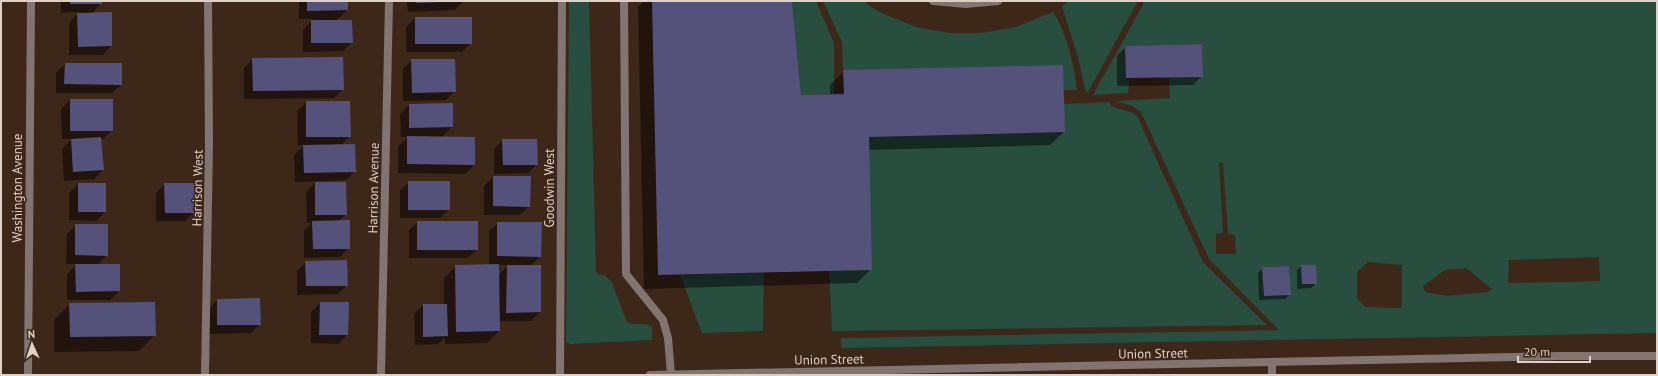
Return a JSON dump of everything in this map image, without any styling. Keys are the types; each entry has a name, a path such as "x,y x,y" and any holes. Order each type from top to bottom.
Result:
{"street":[{"name":"Washington Avenue","path":"28,375 31,1"},
{"name":"Harrison West","path":"205,375 210,144 208,1"},
{"name":"Harrison Avenue","path":"381,375 389,1"},
{"name":"Goodwin West","path":"560,375 562,1"},
{"path":"624,1 626,274 663,320 668,338 671,374"},
{"path":"933,1 966,4 998,1"},
{"name":"Union Street","path":"650,375 1559,356 1657,356"},
{"path":"1272,363 1272,375"}],"green space":[{"path":"569,1 589,1 596,273 606,276 612,283 627,322 633,324 646,324 652,327 652,340 570,344 566,342"},
{"path":"792,1 816,1 834,43 834,94 801,95"},
{"path":"823,1 863,1 879,12 916,27 950,33 981,33 1016,27 1053,12 1066,39 1077,90 843,70 842,42"},
{"path":"1069,1 1138,1 1088,92 1086,92 1077,54 1062,6"},
{"path":"1145,1 1657,1 1657,333 841,348 841,338 1279,330 1209,259 1141,112 1132,106 1116,101 1170,98 1169,77 1203,77 1202,44 1125,46 1126,78 1129,82 1128,93 1093,95","holes":["1219,163 1223,163 1228,234 1235,235 1236,254 1216,254 1216,234 1223,233","1599,257 1600,281 1508,283 1509,260","1368,262 1402,265 1402,308 1365,307 1357,298 1357,272","1302,265 1316,265 1316,284 1302,284","1289,266 1291,295 1264,296 1263,267","1466,268 1492,289 1488,292 1447,296 1425,292 1423,286 1445,270"]},
{"path":"1110,102 1111,106 1133,113 1137,116 1203,262 1267,325 832,331 829,271 869,137 1064,104"},
{"path":"764,273 763,331 702,333 680,275"}],"building":[{"path":"70,1 102,1 102,4 70,4"},
{"path":"307,1 348,1 348,10 307,11"},
{"path":"416,1 443,1 443,2 416,3"},
{"path":"652,1 792,1 801,95 844,94 843,70 1063,65 1065,132 869,137 872,270 658,275"},
{"path":"112,12 112,46 78,47 77,13"},
{"path":"415,17 472,17 472,44 415,44"},
{"path":"311,20 352,20 353,43 311,43"},
{"path":"1202,44 1203,77 1126,78 1125,46"},
{"path":"343,57 344,90 253,91 252,58"},
{"path":"411,59 455,59 456,92 412,93"},
{"path":"65,63 122,63 122,85 64,84"},
{"path":"70,99 113,99 113,131 70,131"},
{"path":"306,101 350,101 351,137 306,137"},
{"path":"453,103 453,127 409,128 409,104"},
{"path":"407,136 475,137 475,165 407,164"},
{"path":"101,137 104,170 73,172 71,139"},
{"path":"502,139 537,139 538,165 503,165"},
{"path":"355,144 356,172 304,173 303,145"},
{"path":"493,176 531,176 530,207 493,206"},
{"path":"408,181 450,181 450,210 408,210"},
{"path":"315,182 346,182 347,215 315,215"},
{"path":"78,183 106,183 106,212 78,212"},
{"path":"164,183 195,183 195,213 165,213"},
{"path":"350,220 350,249 313,249 312,221"},
{"path":"417,221 478,221 478,250 417,250"},
{"path":"497,222 542,222 541,257 497,256"},
{"path":"75,224 108,224 108,256 75,255"},
{"path":"347,260 348,286 306,286 305,261"},
{"path":"75,264 120,264 120,291 76,292"},
{"path":"499,264 500,331 456,332 455,265"},
{"path":"507,265 541,265 541,312 506,313"},
{"path":"1301,265 1316,265 1317,284 1302,284"},
{"path":"1289,266 1291,295 1264,296 1262,267"},
{"path":"260,298 261,325 217,325 217,299"},
{"path":"155,302 156,336 70,337 69,303"},
{"path":"320,302 349,302 348,335 319,335"},
{"path":"423,304 447,304 448,336 423,337"}]}
